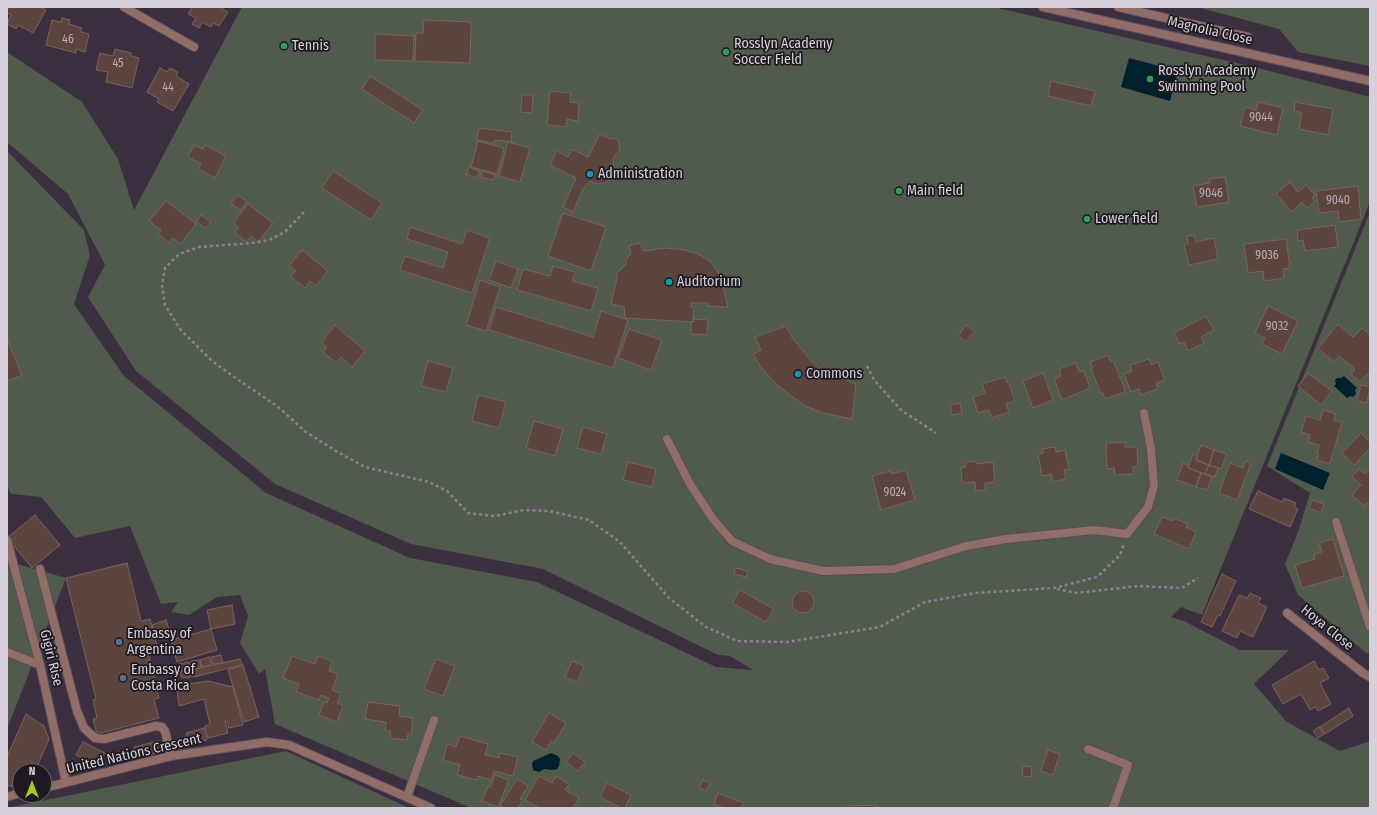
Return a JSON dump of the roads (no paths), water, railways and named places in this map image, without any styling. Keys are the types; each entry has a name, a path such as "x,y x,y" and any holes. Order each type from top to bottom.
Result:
{"street":[{"path":"124,7 194,47"},
{"name":"Magnolia Close","path":"1043,7 1370,81"},
{"path":"1118,7 1248,37"},
{"path":"667,440 690,484 713,518 732,541 770,559 823,571 894,569 966,546 1006,539 1094,530 1127,534 1148,506 1154,486 1151,449 1144,413"},
{"path":"1336,522 1370,627"},
{"name":"Gigiri Rise","path":"7,540 40,665 66,782"},
{"path":"40,569 77,711 84,728 95,738 104,739 156,726 165,731 171,756"},
{"name":"Hoya Close","path":"1287,613 1370,677"},
{"path":"7,652 40,665"},
{"path":"407,797 434,720"},
{"name":"United Nations Crescent","path":"52,786 171,756 267,742 289,745 431,808"},
{"path":"1088,749 1128,764 1113,808"}],"water":[{"name":"Rosslyn Academy Swimming Pool","path":"1129,58 1178,71 1170,101 1121,87"},
{"path":"1344,376 1357,388 1355,390 1356,394 1353,397 1350,396 1347,398 1334,386 1337,378"},
{"path":"1281,453 1330,473 1323,490 1275,469"},
{"path":"551,753 558,756 560,759 557,769 544,769 539,772 533,770 533,761"}],"place":[{"name":"Tennis","path":"284,46"},
{"name":"Rosslyn Academy Soccer Field","path":"726,52"},
{"name":"Rosslyn Academy Swimming Pool","path":"1150,79"},
{"name":"Administration","path":"590,174"},
{"name":"Main field","path":"899,191"},
{"name":"Lower field","path":"1087,219"},
{"name":"Auditorium","path":"669,282"},
{"name":"Commons","path":"798,374"},
{"name":"Embassy of Argentina","path":"119,642"},
{"name":"Embassy of Costa Rica","path":"123,678"}]}
